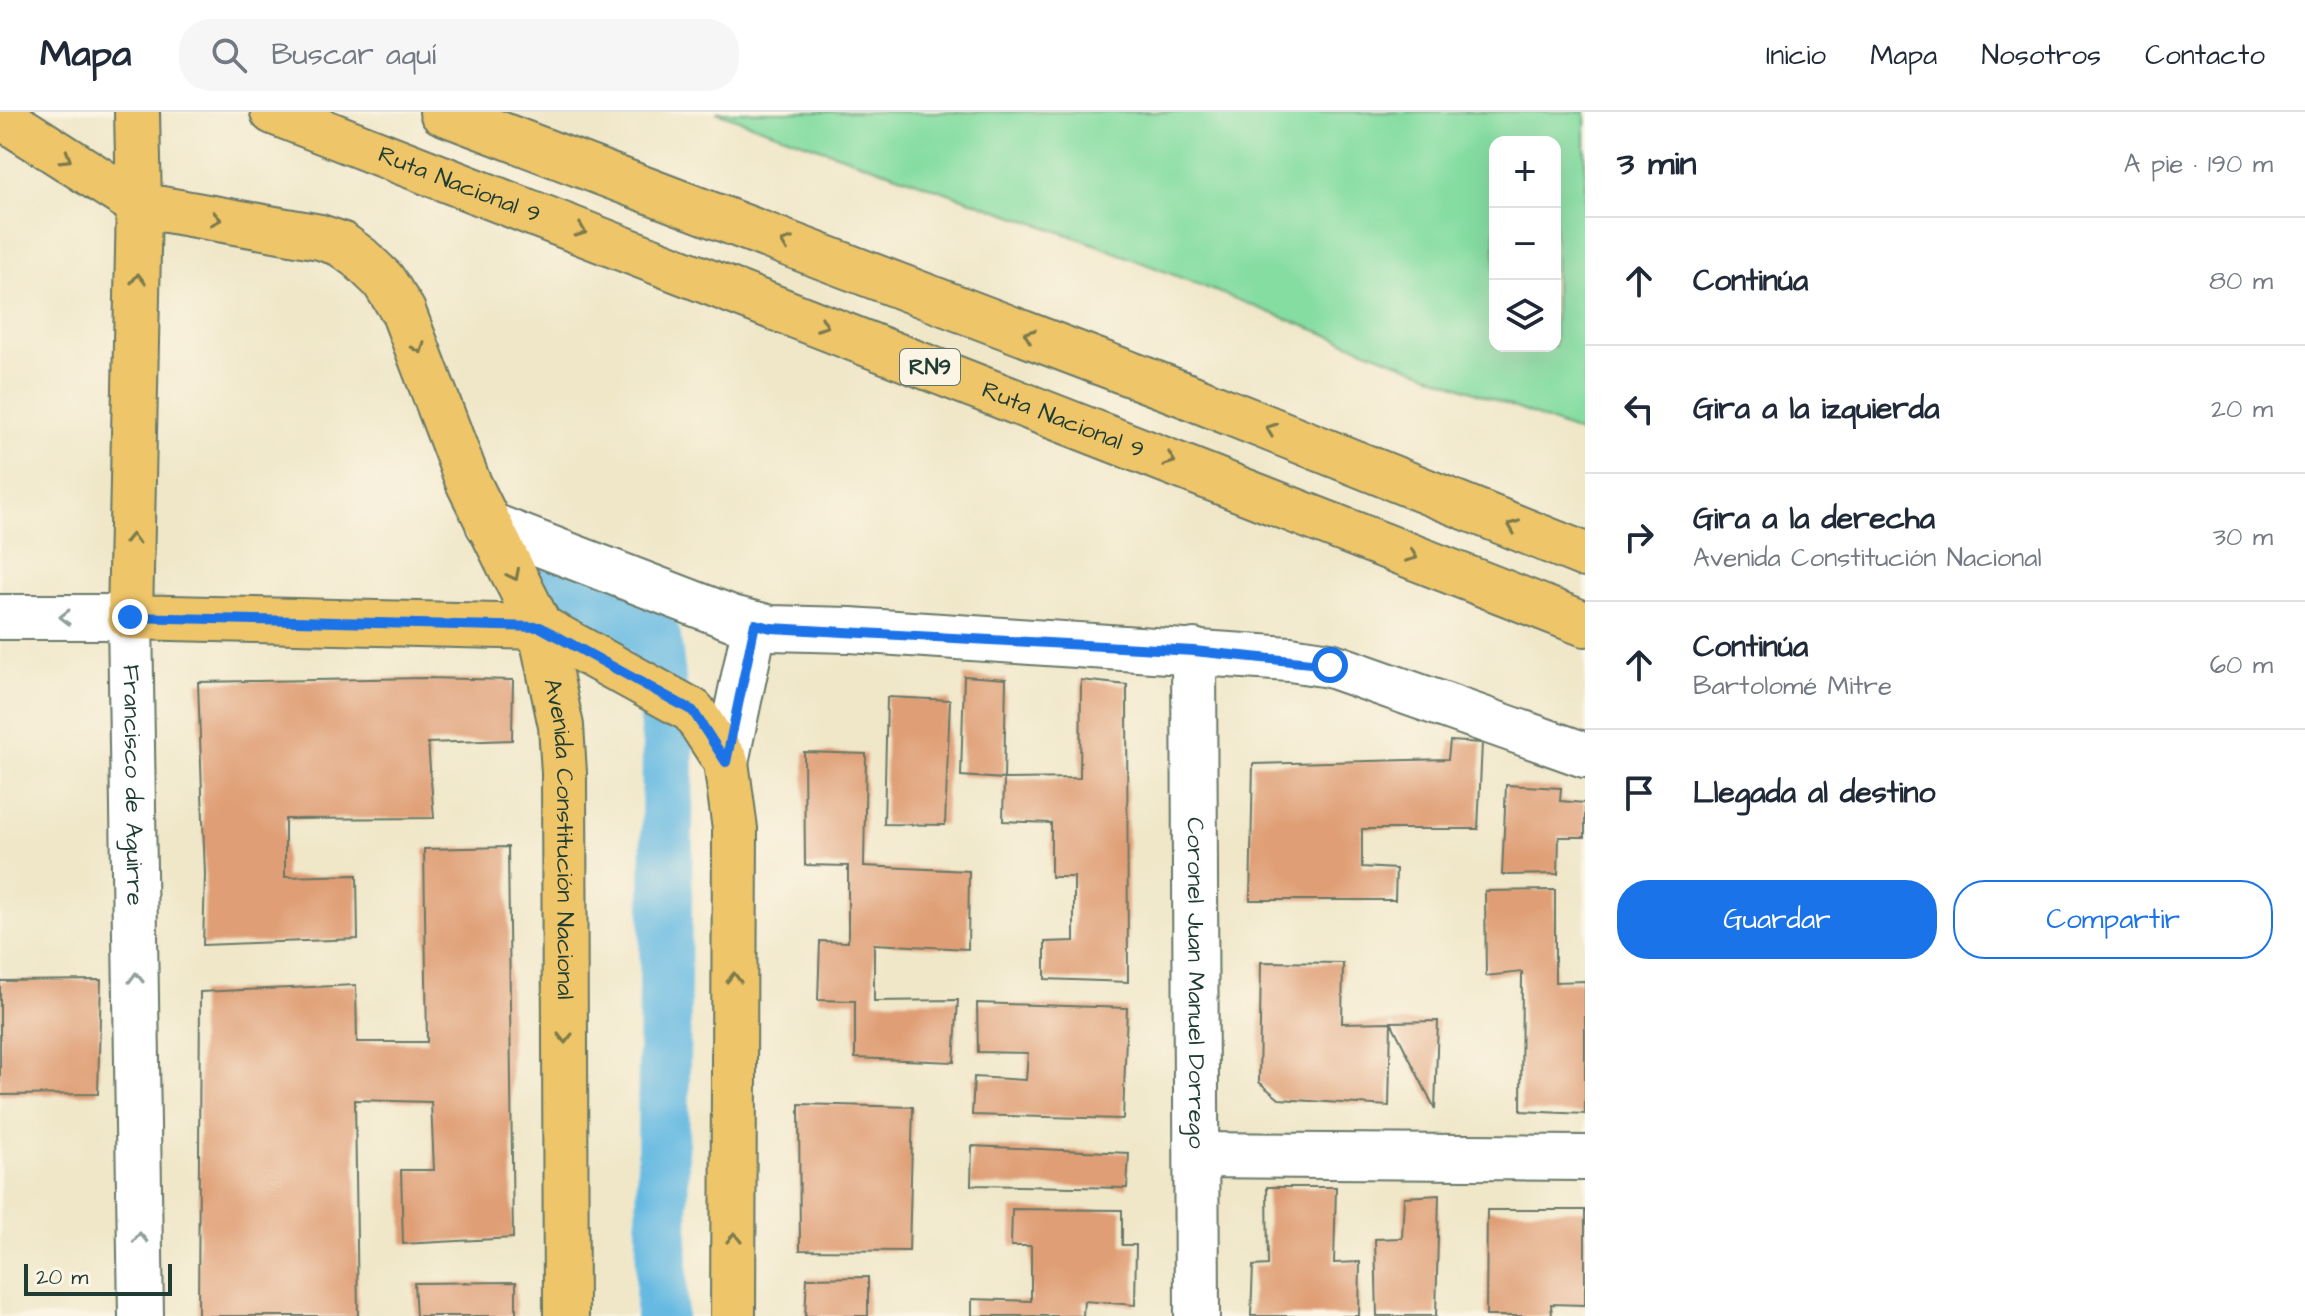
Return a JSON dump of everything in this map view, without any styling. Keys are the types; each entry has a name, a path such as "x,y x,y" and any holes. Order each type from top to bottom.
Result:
{"main road":[{"path":"0,116 38,112"},
{"name":"Francisco de Aguirre","path":"130,617 139,205 137,112"},
{"name":"Ruta Nacional 9","path":"273,112 1585,624"},
{"path":"442,112 1168,388 1585,555"},
{"path":"0,116 139,205 320,237 341,244 360,258 383,280 403,311 488,524 540,627 130,617"},
{"name":"Avenida Constitución Nacional","path":"540,627 591,652 693,711 726,762 735,829 733,1316"},
{"name":"Avenida Constitución Nacional","path":"540,627 561,726 564,773 566,1316"}],"street":[{"path":"488,524 771,628 1194,651 1330,665 1585,755"},
{"path":"0,617 130,617"},
{"name":"Francisco de Aguirre","path":"130,617 141,1316"},
{"path":"726,762 755,624"},
{"name":"Coronel Juan Manuel Dorrego","path":"1194,651 1197,1316"},
{"path":"1198,1155 1585,1158"}],"green space":[{"path":"716,112 1585,112 1585,435 1089,242"}],"building":[{"path":"964,676 1006,679 1004,779 961,776"},
{"path":"425,678 513,680 512,740 428,743 434,818 285,819 285,877 357,875 358,939 203,945 205,875 198,682"},
{"path":"1081,680 1127,685 1128,982 1045,979 1045,942 1074,941 1074,877 1051,877 1051,823 1003,821 1004,779 1080,778"},
{"path":"887,697 950,700 945,825 884,824"},
{"path":"1450,741 1482,743 1478,829 1362,829 1362,867 1396,869 1395,900 1250,900 1253,764 1448,759"},
{"path":"804,752 866,754 864,866 969,871 968,949 874,944 874,1001 958,1000 954,1062 855,1058 855,1001 818,1000 820,941 848,942 848,866 805,865"},
{"path":"1506,785 1561,788 1560,801 1585,803 1585,837 1559,837 1558,874 1502,875"},
{"path":"508,847 513,1238 403,1244 401,1170 434,1170 431,1102 355,1100 358,1316 198,1316 200,992 356,985 357,1042 427,1042 424,849"},
{"path":"1555,890 1555,982 1585,981 1585,1114 1521,1111 1522,972 1486,976 1485,891"},
{"path":"1261,962 1343,963 1342,1023 1391,1022 1389,1106 1279,1099 1259,1082"},
{"path":"101,980 98,1094 0,1095 0,981"},
{"path":"977,1003 1127,1008 1123,1119 972,1115 974,1077 1026,1080 1028,1053 978,1052"},
{"path":"1438,1021 1435,1109 1391,1022"},
{"path":"799,1104 913,1107 909,1251 800,1250"},
{"path":"972,1146 1129,1153 1127,1188 971,1185"},
{"path":"1267,1187 1336,1187 1334,1263 1360,1262 1359,1316 1251,1316 1253,1266 1268,1265"},
{"path":"1439,1195 1436,1316 1377,1316 1375,1239 1402,1238 1404,1197"},
{"path":"1012,1209 1122,1210 1122,1245 1136,1245 1135,1305 1084,1301 1083,1316 972,1316 972,1299 1031,1301 1031,1246 1011,1246"},
{"path":"1487,1210 1585,1210 1585,1305 1551,1304 1552,1316 1486,1316"},
{"path":"868,1277 868,1316 805,1316 807,1278"},
{"path":"516,1282 516,1316 416,1316 414,1283"}],"waterway":[{"path":"508,538 655,638 668,744 661,1316"}],"route":[{"path":"130,617 540,627 591,652 693,711 726,762 755,624 771,628 1194,651 1330,665"}]}
